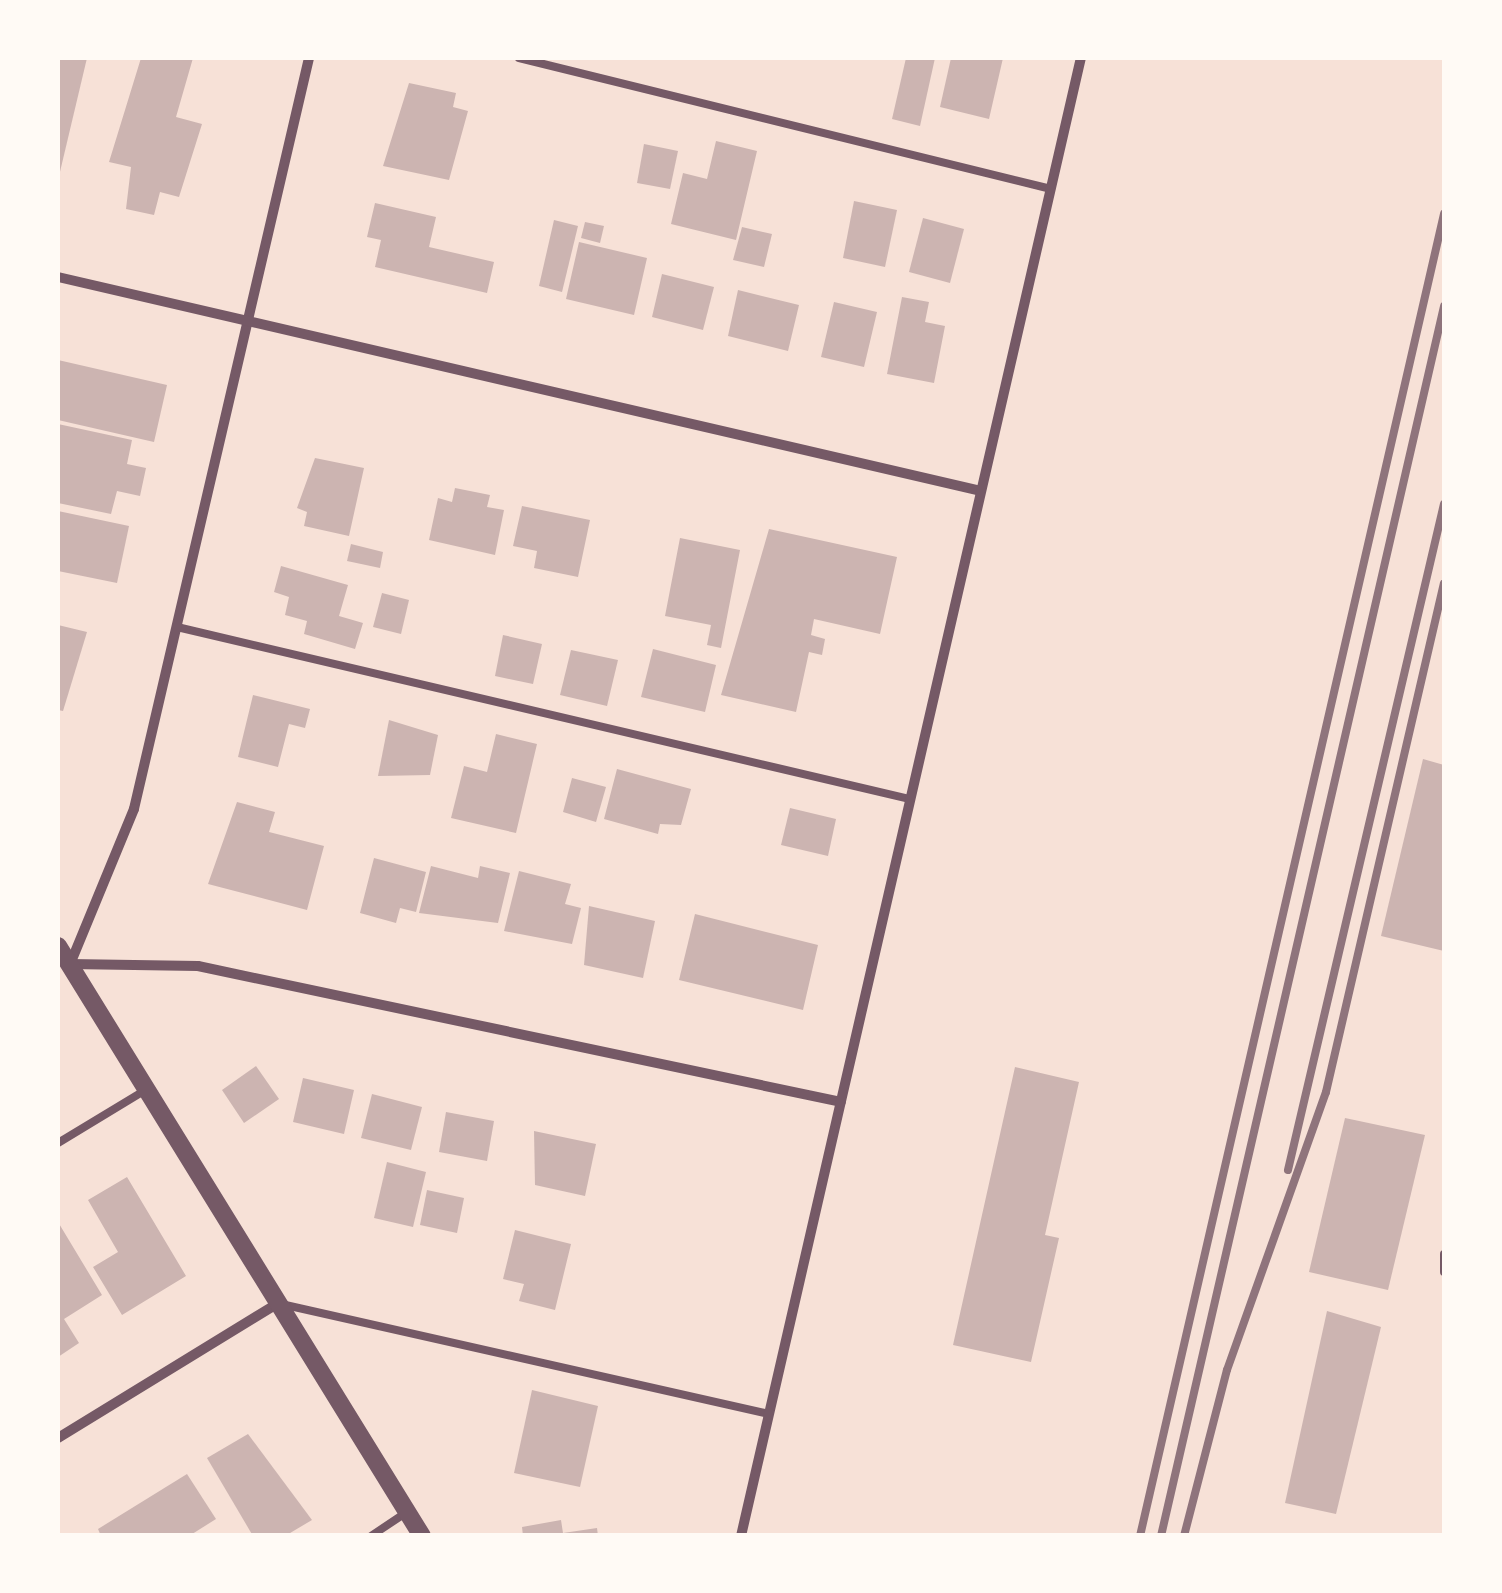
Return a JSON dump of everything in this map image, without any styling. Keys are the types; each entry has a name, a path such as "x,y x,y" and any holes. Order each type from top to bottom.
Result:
{"street":[{"path":"70,964 134,809 309,58"},
{"path":"741,1536 1081,58"},
{"path":"58,277 981,491"},
{"path":"58,946 422,1536"},
{"path":"70,964 198,966 841,1102"},
{"path":"58,1438 278,1303"}],"lane":[{"path":"519,58 1051,190"},
{"path":"177,626 910,799"},
{"path":"58,1143 147,1089"},
{"path":"1444,1254 1444,1272"},
{"path":"278,1303 769,1414"},
{"path":"371,1536 407,1512"}],"building":[{"path":"58,58 87,58 59,176 58,176"},
{"path":"141,58 193,58 176,117 202,124 179,197 160,192 154,215 126,209 131,167 109,162"},
{"path":"906,58 935,58 920,126 892,119"},
{"path":"951,58 1003,58 989,119 940,107"},
{"path":"409,83 456,93 453,107 468,111 449,180 383,166"},
{"path":"716,141 757,151 736,240 671,224 683,173 707,179"},
{"path":"644,144 678,151 670,189 637,183"},
{"path":"854,201 897,210 885,267 843,258"},
{"path":"375,203 436,217 429,247 494,262 487,293 375,267 381,240 367,237"},
{"path":"923,218 964,229 950,283 909,272"},
{"path":"554,220 578,226 562,292 539,286"},
{"path":"585,222 604,226 600,243 581,238"},
{"path":"742,227 772,234 764,267 733,260"},
{"path":"579,242 647,258 634,315 566,299"},
{"path":"662,274 714,287 703,330 652,317"},
{"path":"738,290 799,305 788,351 728,336"},
{"path":"902,297 929,302 925,322 945,326 934,383 887,374"},
{"path":"834,302 877,312 864,367 821,357"},
{"path":"58,360 167,385 154,442 58,420"},
{"path":"58,424 132,440 127,464 146,468 140,496 117,491 111,514 58,503"},
{"path":"315,458 364,468 349,536 304,526 307,512 297,508"},
{"path":"455,488 490,495 487,507 504,510 495,555 429,540 438,498 452,502"},
{"path":"522,506 590,520 578,577 534,568 537,551 513,546"},
{"path":"58,511 129,526 117,583 58,571"},
{"path":"769,529 897,557 880,634 814,619 811,635 825,639 822,655 809,652 796,712 721,695"},
{"path":"680,538 740,550 721,648 707,645 711,625 665,616"},
{"path":"351,544 383,552 380,568 347,561"},
{"path":"281,566 348,585 339,616 363,623 355,649 304,634 307,621 285,615 289,597 274,592"},
{"path":"382,593 409,600 401,634 373,627"},
{"path":"58,625 87,632 63,711 58,710"},
{"path":"503,635 542,644 533,684 495,676"},
{"path":"653,649 716,665 705,712 641,697"},
{"path":"571,650 618,660 607,706 560,695"},
{"path":"253,695 310,709 305,728 289,724 278,767 238,757"},
{"path":"389,720 438,735 430,775 378,776"},
{"path":"496,734 537,744 516,833 451,818 464,766 487,772"},
{"path":"1423,759 1444,765 1444,951 1381,936"},
{"path":"617,769 691,789 681,825 660,824 658,834 604,819"},
{"path":"572,778 606,787 596,822 563,812"},
{"path":"237,802 275,812 269,832 324,846 307,910 208,884"},
{"path":"790,808 836,819 828,856 781,845"},
{"path":"374,858 426,872 416,912 400,908 396,923 360,913"},
{"path":"431,866 478,878 480,866 510,873 498,923 419,913"},
{"path":"519,871 571,884 565,904 581,908 572,944 504,931"},
{"path":"589,906 655,921 643,978 584,965"},
{"path":"695,914 818,945 803,1010 679,980"},
{"path":"256,1066 279,1099 244,1123 222,1090"},
{"path":"1015,1067 1079,1082 1045,1235 1059,1238 1031,1362 953,1345"},
{"path":"303,1078 354,1090 344,1134 293,1122"},
{"path":"372,1094 422,1107 411,1150 361,1138"},
{"path":"446,1112 494,1121 487,1161 439,1152"},
{"path":"1345,1118 1425,1135 1388,1290 1309,1272"},
{"path":"534,1131 596,1144 585,1196 535,1185"},
{"path":"387,1162 426,1172 413,1227 374,1218"},
{"path":"127,1177 186,1276 122,1315 93,1267 118,1252 88,1200"},
{"path":"427,1190 464,1198 457,1233 420,1225"},
{"path":"58,1222 102,1295 64,1319 79,1343 58,1357"},
{"path":"515,1230 571,1244 555,1310 519,1301 524,1284 503,1279"},
{"path":"1327,1311 1381,1327 1336,1514 1285,1503"},
{"path":"532,1390 598,1406 580,1487 514,1473"},
{"path":"248,1434 312,1520 285,1536 253,1536 207,1458"},
{"path":"187,1474 216,1519 189,1536 101,1536 98,1529"},
{"path":"561,1520 563,1533 597,1528 598,1536 523,1536 522,1527"}],"railway":[{"path":"1140,1536 1444,214"},
{"path":"1161,1536 1444,306"},
{"path":"1288,1170 1444,504"},
{"path":"1184,1536 1227,1370 1326,1092 1444,583"}]}
